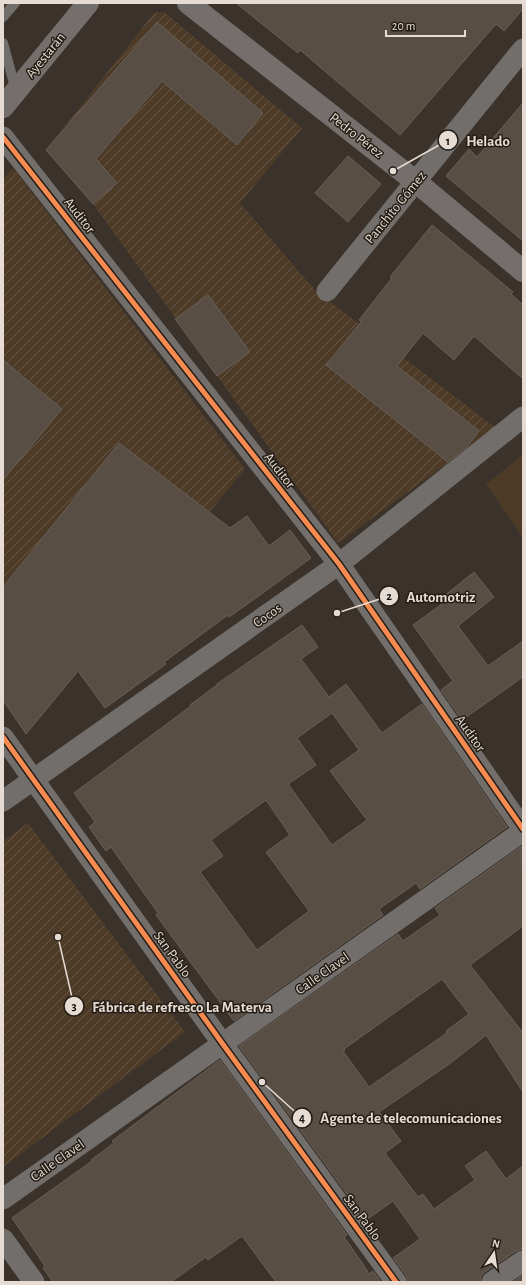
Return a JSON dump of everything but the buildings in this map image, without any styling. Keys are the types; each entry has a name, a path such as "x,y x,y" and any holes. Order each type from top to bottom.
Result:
{"street":[{"name":"Ayestarán","path":"9,99 88,3"},
{"name":"Pedro Pérez","path":"188,3 416,182 523,271"},
{"name":"Panchito Gómez","path":"328,291 523,49"},
{"name":"Auditor","path":"3,137 339,564 523,830"},
{"name":"Cocos","path":"3,802 33,779 339,564 523,417"},
{"name":"San Pablo","path":"3,737 222,1043 396,1282"},
{"name":"Calle Clavel","path":"3,1199 523,830"},
{"path":"3,1239 34,1282"},
{"path":"492,1282 523,1261"}],"lane":[{"path":"3,17 15,3"},
{"path":"3,43 9,99"}],"shaded area":[{"path":"164,12 302,128 240,203 315,290 496,428 338,543 93,204 46,150 154,13"},
{"path":"13,168 245,469 26,734 3,700 3,179"},
{"path":"523,455 523,538 486,484"},
{"path":"28,823 185,1032 3,1167 3,841"}],"cycle path":[{"path":"3,137 339,564 523,829"},
{"path":"3,737 222,1043 396,1282"}],"place":[{"name":"Helado","path":"393,171"},
{"name":"Automotriz","path":"337,613"},
{"name":"Fábrica de refresco La Materva","path":"58,937"},
{"name":"Agente de telecomunicaciones","path":"262,1082"}]}
